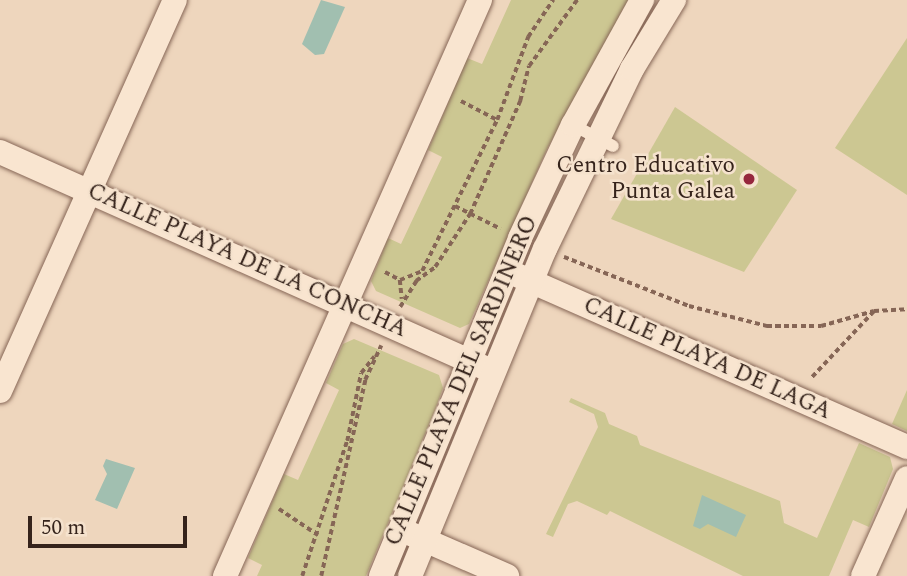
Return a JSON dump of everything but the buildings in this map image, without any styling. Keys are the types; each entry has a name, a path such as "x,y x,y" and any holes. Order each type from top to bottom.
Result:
{"street":[{"path":"0,391 175,0"},
{"path":"225,576 480,0"},
{"name":"CALLE PLAYA DEL SARDINERO","path":"381,576 507,271 573,125 642,0"},
{"name":"CALLE PLAYA DEL SARDINERO","path":"410,576 531,281 605,142 674,0"},
{"name":"CALLE PLAYA DE LA CONCHA","path":"0,152 493,371"},
{"name":"CALLE PLAYA DE LAGA","path":"507,271 907,447"},
{"path":"863,576 907,478"},
{"path":"400,529 507,576"}],"lane":[{"path":"573,125 605,142"}],"path":[{"path":"377,268 400,280 422,271 497,120 528,37 552,0"},
{"path":"321,576 365,380 402,302 416,281 435,267 470,214 520,101 529,66 576,0"},
{"path":"450,96 497,120"},
{"path":"455,206 509,232"},
{"path":"557,254 689,306 767,326 821,326 874,311 907,309"},
{"path":"400,280 402,302"},
{"path":"812,377 874,311"},
{"path":"302,576 318,535 327,491 347,441 361,373 379,350"},
{"path":"272,504 318,535"}],"shaded area":[{"path":"321,0 345,7 324,54 315,55 302,44"},
{"path":"511,0 628,0 546,151 469,324 460,328 376,291 371,281 388,238 401,244 442,157 428,150 467,58 482,64"},
{"path":"907,38 907,195 835,148"},
{"path":"675,107 797,190 744,272 611,219"},
{"path":"354,339 439,375 443,388 435,410 366,576 257,576 262,565 248,558 284,474 298,480 339,390 326,383 343,344"},
{"path":"907,390 907,431 892,424"},
{"path":"571,398 605,413 609,424 637,436 640,445 780,501 784,523 817,538 859,443 890,457 893,469 869,527 853,520 829,576 743,576 610,511 607,515 577,501 568,504 553,537 546,534 598,427 594,414 569,402"},
{"path":"106,459 135,468 117,509 95,500 107,474 103,466"},
{"path":"702,495 746,515 736,537 708,524 700,529 693,526"}],"place":[{"name":"Centro Educativo Punta Galea","path":"749,179"}]}
